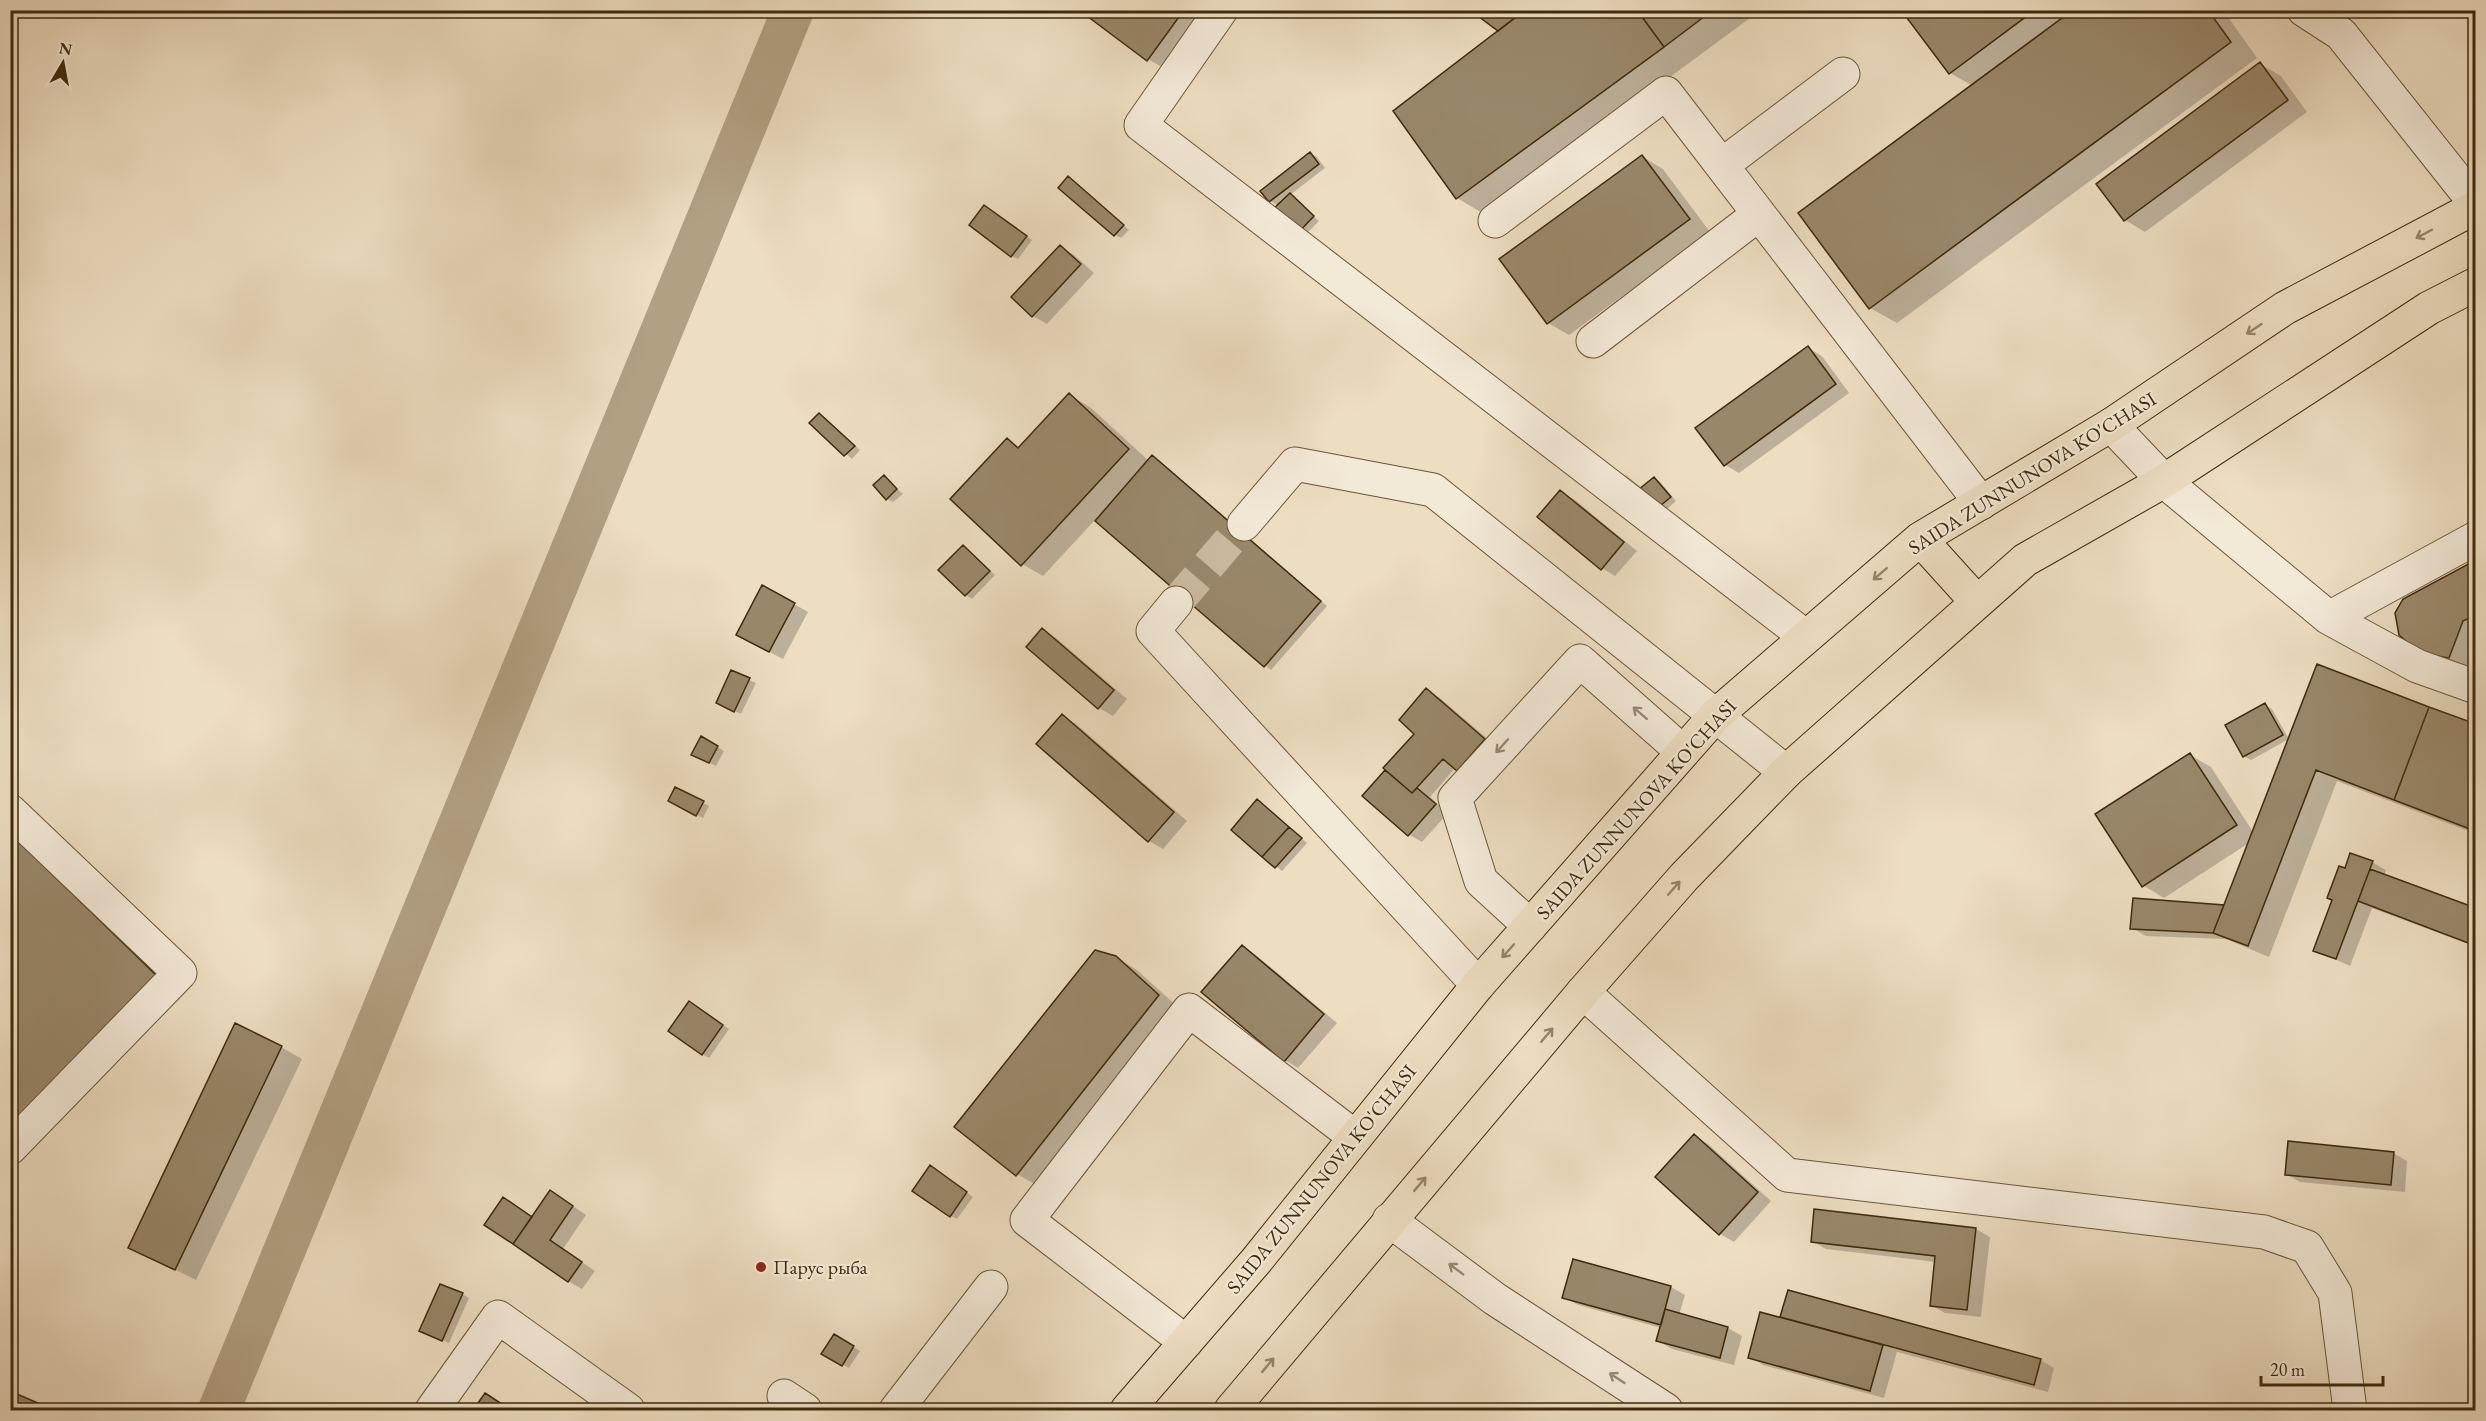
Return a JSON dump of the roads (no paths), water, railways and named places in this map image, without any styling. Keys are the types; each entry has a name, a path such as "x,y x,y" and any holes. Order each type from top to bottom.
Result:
{"main road":[{"name":"SAIDA ZUNNUNOVA KO'CHASI","path":"1127,1410 1256,1261 1478,985 1715,716 1920,539 2111,425 2285,308 2475,205"},
{"path":"1231,1410 1583,992 1684,877 1786,772 2025,560 2164,481 2429,308 2475,284"},
{"path":"1920,539 1977,602"}],"street":[{"path":"1221,10 1141,125 1806,638"},
{"path":"2304,10 2341,34 2475,205"},
{"path":"1722,165 1843,74"},
{"path":"1495,221 1666,93 1981,503"},
{"path":"1593,341 1759,214"},
{"path":"2111,425 2164,481 2329,618 2417,666 2475,687"},
{"path":"1244,524 1295,464 1433,490 1786,772"},
{"path":"2329,618 2475,538"},
{"path":"1176,603 1153,631 1478,985"},
{"path":"1530,926 1480,881 1455,798 1580,661 1683,752"},
{"path":"10,811 180,973 10,1148"},
{"path":"1583,992 1787,1175 2264,1232 2307,1247 2335,1293 2350,1410"},
{"path":"1186,1342 1027,1220 1189,1010 1355,1137"},
{"path":"1389,1220 1495,1299 1666,1410"},
{"path":"896,1410 991,1287"},
{"path":"432,1410 498,1317 628,1410"}],"waterway":[{"path":"219,1410 793,10"}],"tunnel":[{"path":"1176,603 1244,524"}],"place":[{"name":"Парус рыба","path":"761,1267"}]}
